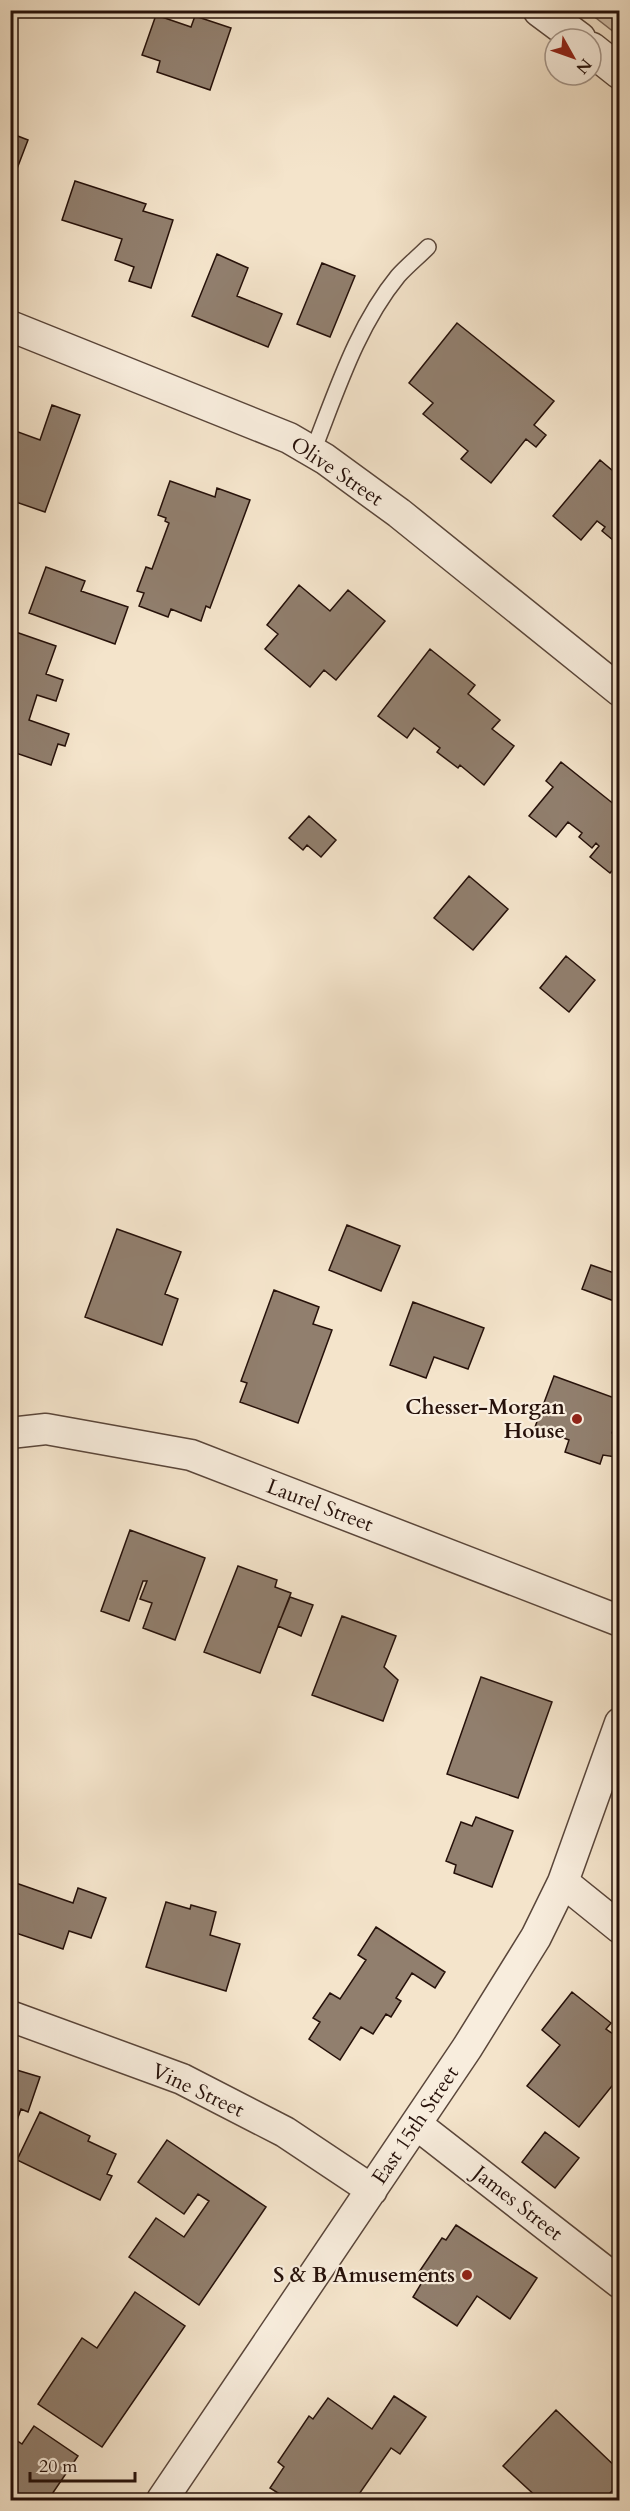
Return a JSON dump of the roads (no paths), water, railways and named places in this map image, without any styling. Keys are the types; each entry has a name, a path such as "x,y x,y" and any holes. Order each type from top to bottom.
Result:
{"street":[{"path":"540,10 563,27"},
{"path":"603,59 620,72"},
{"name":"Olive Street","path":"10,326 289,438 313,451 399,513 620,691"},
{"name":"Laurel Street","path":"10,1433 46,1429 191,1455 620,1621"},
{"name":"East 15th Street","path":"162,2500 416,2124 536,1938 563,1882 620,1723"},
{"path":"563,1882 620,1929"},
{"name":"Vine Street","path":"10,2016 182,2079 285,2132 372,2190"},
{"name":"James Street","path":"416,2124 620,2283"}],"lane":[{"path":"313,451 344,372 369,320 398,277 428,247"}],"place":[{"name":"Chesser-Morgan House","path":"577,1419"},
{"name":"S & B Amusements","path":"467,2275"}]}
